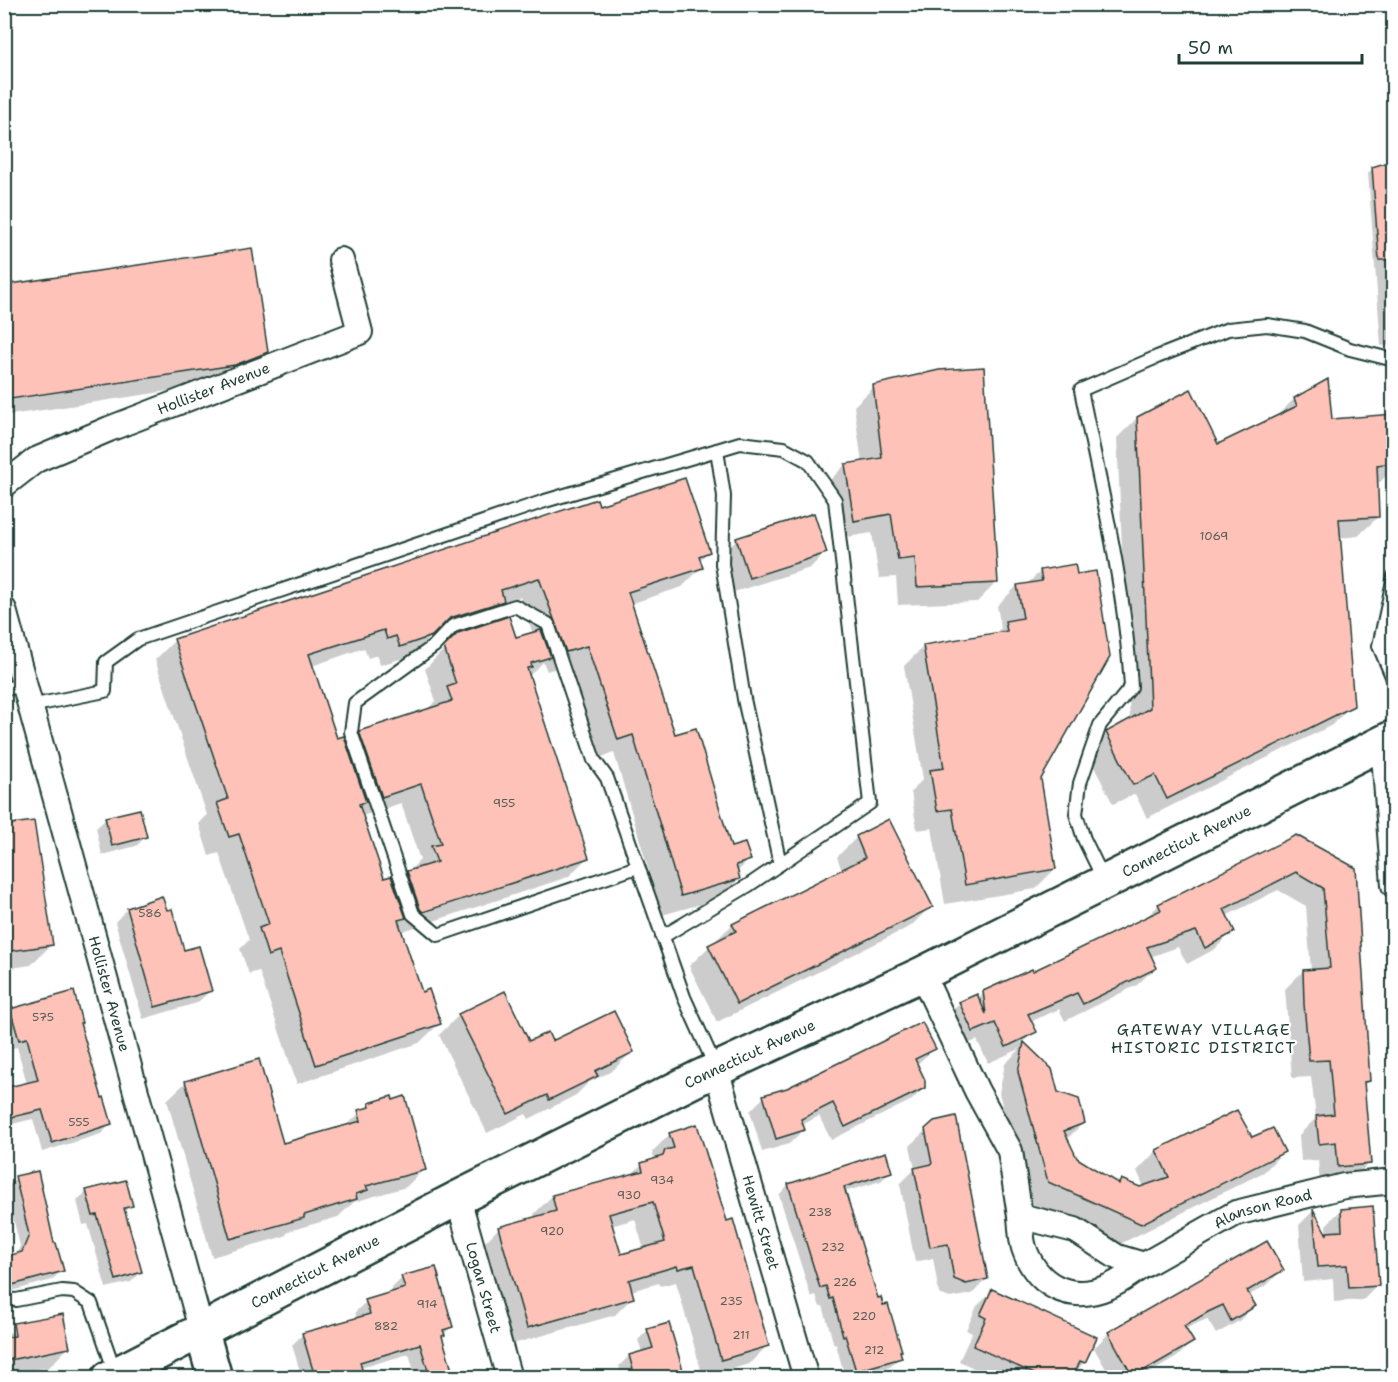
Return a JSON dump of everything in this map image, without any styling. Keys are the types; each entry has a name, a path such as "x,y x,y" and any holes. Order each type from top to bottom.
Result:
{"main road":[{"name":"Connecticut Avenue","path":"113,1376 458,1198 716,1069 922,974 1388,739"},
{"name":"Hollister Avenue","path":"201,1329 215,1377"}],"street":[{"name":"Hollister Avenue","path":"4,485 36,460 109,429 360,332 341,260"},
{"name":"Hollister Avenue","path":"4,609 20,693 201,1329"},
{"path":"1388,739 1394,885"},
{"name":"Alanson Road","path":"922,974 977,1091 1010,1151 1023,1245 1031,1264 1046,1282 1061,1291 1086,1292 1108,1287 1236,1213 1344,1186 1394,1181"},
{"name":"Hewitt Street","path":"716,1069 806,1377"},
{"name":"Logan Street","path":"458,1198 509,1377"},
{"path":"1020,1216 1075,1230 1117,1257 1144,1265"}],"lane":[{"path":"1105,882 1084,839 1076,814 1080,783 1100,725 1131,687 1129,649 1112,537 1081,390 1228,329 1267,324 1305,331 1350,349 1394,360"},
{"path":"20,693 105,691 106,662 138,639 545,501 740,443 784,448 808,461 835,500 870,803 780,864 662,937"},
{"path":"717,450 724,496 722,564 744,699 780,864"},
{"path":"1394,576 1378,646 1394,681"},
{"path":"637,867 438,935 413,914 351,732 355,703 434,646 453,627 515,606 549,624 594,760 607,778 684,998 716,1069"},
{"path":"1378,646 1394,639"},
{"path":"4,1299 16,1300 62,1291 74,1292 91,1304 113,1376"}],"building":[{"path":"1394,160 1394,260 1379,260 1372,167"},
{"path":"252,248 268,352 235,365 4,400 4,285"},
{"path":"984,367 998,583 917,587 915,558 898,560 891,514 854,521 845,464 882,458 873,385 939,370"},
{"path":"1328,379 1332,419 1394,414 1394,463 1377,465 1379,517 1339,519 1354,706 1167,799 1155,775 1133,785 1106,732 1150,708 1137,417 1191,389 1218,444 1297,406 1294,398"},
{"path":"685,478 710,552 699,556 703,568 628,592 675,734 696,728 731,847 745,843 751,860 736,865 740,879 681,896 633,735 618,740 587,646 566,652 539,578 501,590 504,601 450,618 432,636 400,647 396,636 387,639 384,630 309,654 337,738 344,736 366,802 359,804 384,878 391,876 406,918 398,920 422,992 429,989 441,1024 316,1065 279,952 268,956 259,928 269,924 239,834 229,837 217,803 228,799 174,639 597,499 599,505"},
{"path":"814,513 827,553 749,578 736,538"},
{"path":"1075,564 1077,574 1096,571 1110,657 1041,779 1056,869 965,885 952,809 937,811 930,770 944,768 923,645 1007,631 1005,621 1023,618 1017,585 1042,581 1040,570"},
{"path":"509,616 516,637 541,630 551,657 531,663 532,667 527,668 589,858 423,912 407,871 437,862 431,846 441,844 421,784 382,797 359,731 452,701 447,687 456,684 444,647 458,633"},
{"path":"140,809 147,837 112,846 105,817"},
{"path":"889,819 933,907 737,1004 708,945 736,931 732,924 865,858 856,836"},
{"path":"34,821 53,945 4,952 4,825"},
{"path":"1296,835 1356,868 1370,1081 1364,1082 1371,1164 1338,1167 1336,1142 1319,1144 1316,1116 1334,1114 1329,1060 1309,1061 1303,970 1330,968 1323,888 1296,872 1224,909 1235,932 1205,948 1196,931 1147,947 1157,968 1083,1004 1077,993 1028,1014 1037,1032 1006,1047 995,1023 973,1032 959,1002 977,994 986,1014 983,991 1032,969 1033,971 1161,910 1158,904"},
{"path":"162,896 167,910 172,909 184,950 199,946 212,991 155,1007 127,908"},
{"path":"74,991 82,1023 80,1023 112,1124 52,1143 42,1110 4,1119 4,1088 38,1080 27,1038 19,1040 10,1009"},
{"path":"505,991 529,1041 548,1032 552,1041 614,1011 634,1052 595,1071 598,1076 549,1100 547,1095 508,1114 458,1014"},
{"path":"922,1022 936,1049 915,1059 925,1080 925,1088 845,1127 833,1103 801,1119 805,1130 776,1139 763,1095 787,1088"},
{"path":"1024,1042 1052,1069 1058,1092 1079,1099 1085,1123 1064,1131 1077,1158 1119,1184 1121,1179 1140,1187 1169,1177 1156,1150 1237,1110 1252,1137 1273,1128 1285,1152 1141,1224 1048,1182 1018,1072"},
{"path":"259,1059 283,1143 361,1121 358,1110 370,1107 369,1103 392,1096 393,1100 405,1096 426,1170 366,1186 368,1190 356,1194 357,1199 304,1215 304,1218 230,1239 185,1081"},
{"path":"956,1116 988,1279 966,1284 954,1279 948,1244 930,1247 914,1168 932,1164 925,1129 934,1121"},
{"path":"697,1124 727,1221 733,1219 769,1346 721,1360 694,1265 678,1269 677,1266 629,1280 634,1298 527,1328 498,1227 556,1211 552,1195 643,1171 641,1163 663,1156 665,1150 674,1148 669,1133","holes":["653,1202 665,1242 621,1254 609,1214"]},
{"path":"886,1152 892,1172 844,1187 878,1298 881,1297 883,1305 888,1304 902,1358 856,1371 845,1335 843,1336 833,1298 830,1299 826,1286 820,1288 788,1184"},
{"path":"38,1171 54,1243 56,1243 64,1271 12,1285 4,1257 22,1252 29,1235 15,1176"},
{"path":"126,1180 133,1206 124,1208 142,1272 116,1280 97,1215 93,1216 86,1190"},
{"path":"1373,1206 1379,1286 1349,1288 1347,1265 1318,1267 1313,1209 1327,1235 1327,1232 1342,1231 1341,1209"},
{"path":"1267,1241 1284,1270 1247,1291 1256,1306 1231,1321 1223,1305 1208,1312 1184,1326 1194,1342 1133,1377 1108,1332"},
{"path":"436,1267 453,1327 443,1330 445,1335 442,1336 454,1377 430,1377 420,1344 360,1362 364,1377 315,1377 302,1333 370,1314 365,1300 405,1288 401,1276"},
{"path":"992,1289 1097,1337 1085,1363 1080,1361 1073,1377 1041,1377 973,1346 986,1318 980,1315"},
{"path":"63,1314 70,1348 4,1361 4,1338 15,1336 13,1323"},
{"path":"669,1323 685,1377 635,1377 629,1355 653,1348 647,1329"}],"district":[{"name":"GATEWAY VILLAGE HISTORIC DISTRICT","path":"1204,1038"}]}
